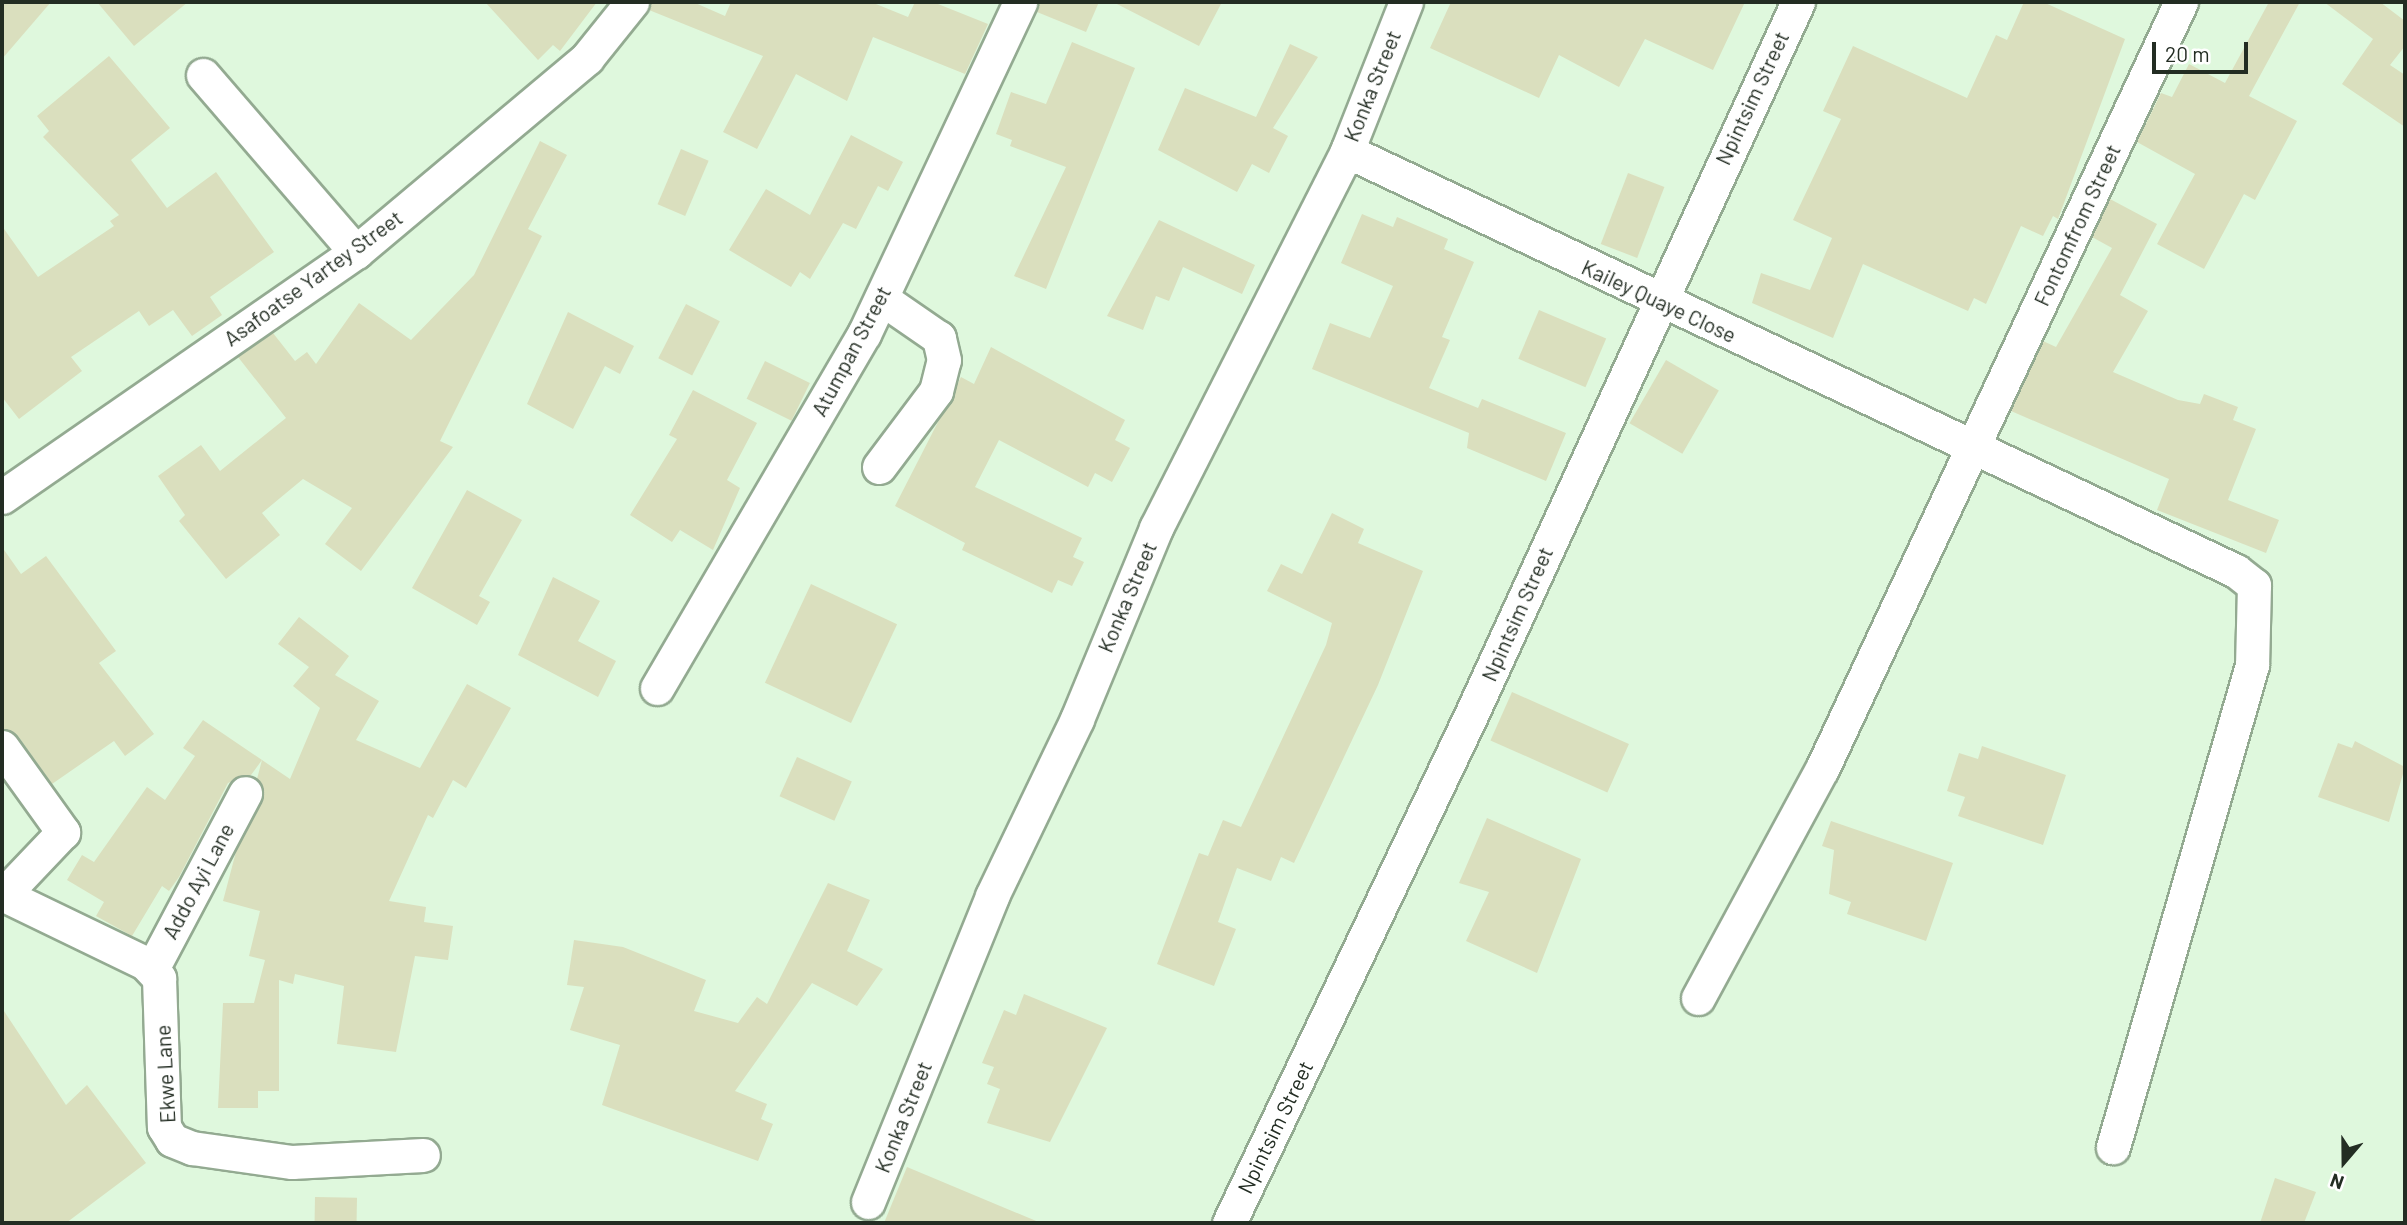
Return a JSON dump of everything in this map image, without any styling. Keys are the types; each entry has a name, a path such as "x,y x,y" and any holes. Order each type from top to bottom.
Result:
{"street":[{"name":"Asafoatse Yartey Street","path":"2,497 356,252 587,58 632,2"},
{"name":"Atumpan Street","path":"657,688 881,298 1020,2"},
{"name":"Konka Street","path":"869,1202 992,896 1077,719 1166,507 1347,151 1406,2"},
{"name":"Npintsim Street","path":"1229,1223 1472,713 1657,301 1798,2"},
{"name":"Fontomfrom Street","path":"1698,998 1822,769 2181,2"},
{"path":"203,75 356,252"},
{"name":"Kailey Quaye Close","path":"1347,151 1657,301 2236,571 2253,586 2258,604 2252,665 2113,1147"},
{"path":"879,467 936,391 944,360 939,338 881,298"},
{"path":"2,747 63,832 4,893 152,969"},
{"name":"Addo Ayi Lane","path":"152,969 245,793"},
{"name":"Ekwe Lane","path":"152,969 162,985 164,1127 172,1140 192,1149 292,1162 423,1155"}],"building":[{"path":"2,2 51,2 2,59"},
{"path":"97,2 188,2 134,46"},
{"path":"485,2 597,2 560,51 553,45 538,60"},
{"path":"651,2 693,2 725,16 731,2 871,2 908,17 915,2 933,2 988,24 965,74 873,37 847,101 796,74 757,149 723,132 763,56 649,10"},
{"path":"1039,2 1099,2 1086,32 1037,12"},
{"path":"1113,2 1222,2 1199,46"},
{"path":"1451,2 1745,2 1713,70 1645,39 1619,87 1559,55 1539,98 1430,48"},
{"path":"2024,2 2043,2 2125,39 2058,219 2053,216 2043,236 2021,226 1986,304 1974,298 1968,311 1863,264 1833,338 1752,303 1761,273 1810,290 1832,238 1793,220 1841,119 1823,111 1853,46 1967,98 1996,35 2007,40"},
{"path":"2269,2 2300,2 2249,96 2297,121 2255,200 2244,194 2204,269 2157,244 2195,174 2137,142 2161,93 2172,97 2189,64 2225,83"},
{"path":"2324,2 2380,2 2405,21 2405,46 2390,65 2405,75 2405,127 2342,84 2373,39"},
{"path":"1072,42 1135,68 1046,289 1014,276 1066,167 1010,146 1012,140 996,134 1011,92 1046,104"},
{"path":"1290,44 1318,57 1273,128 1288,136 1269,173 1252,164 1237,192 1158,150 1185,88 1256,117"},
{"path":"109,56 170,128 131,160 167,208 216,172 274,252 210,297 222,315 192,336 173,310 149,326 139,311 71,357 82,371 19,419 2,397 2,226 38,277 114,226 110,221 119,215 43,137 49,131 37,116"},
{"path":"851,135 903,162 888,191 878,186 856,229 843,223 810,279 800,272 791,287 729,250 766,189 810,215"},
{"path":"540,141 567,155 528,229 542,236 440,441 453,447 361,571 325,544 352,508 303,479 262,513 280,535 226,579 179,521 185,515 158,476 201,445 220,471 286,418 238,357 273,333 295,361 307,352 316,364 359,303 411,340 474,275"},
{"path":"681,149 709,161 685,216 658,204"},
{"path":"1628,173 1664,187 1637,258 1601,244"},
{"path":"2110,199 2157,224 2120,295 2148,311 2113,372 2178,400 2200,404 2204,394 2238,407 2233,420 2256,429 2228,500 2279,520 2266,553 2157,510 2169,479 2011,411 2043,341 2056,347 2112,248 2092,237"},
{"path":"1362,214 1393,227 1397,217 1448,239 1444,249 1474,262 1442,337 1450,340 1429,388 1478,408 1482,399 1566,433 1546,481 1467,448 1469,433 1312,369 1330,323 1370,338 1393,286 1341,263"},
{"path":"1159,220 1255,265 1242,294 1183,267 1169,301 1156,296 1143,330 1107,316"},
{"path":"686,304 720,321 692,376 658,358"},
{"path":"1539,310 1606,339 1585,387 1518,359"},
{"path":"568,312 634,346 620,374 605,366 573,429 527,404"},
{"path":"991,347 1125,420 1115,440 1130,448 1112,482 1095,473 1088,487 999,440 975,487 1082,538 1073,557 1084,562 1072,586 1058,580 1052,593 962,550 965,543 895,506 961,377 974,384"},
{"path":"1666,360 1719,391 1682,454 1630,423"},
{"path":"765,361 810,383 792,421 747,399"},
{"path":"693,390 757,423 727,480 740,488 713,550 680,530 672,542 630,515 677,439 669,435"},
{"path":"467,490 522,520 479,596 490,602 477,625 412,588"},
{"path":"1332,513 1364,529 1358,543 1423,571 1378,685 1294,863 1281,857 1271,881 1237,868 1218,922 1236,929 1214,986 1157,964 1199,853 1208,856 1223,820 1241,827 1326,645 1332,623 1267,591 1281,564 1302,574"},
{"path":"2,547 21,574 46,556 116,651 99,663 154,734 125,756 114,741 52,784 18,736 2,728"},
{"path":"553,577 600,601 578,641 616,661 598,697 518,655"},
{"path":"811,584 897,624 851,723 765,683"},
{"path":"299,617 349,656 335,675 379,701 356,740 420,768 467,684 511,708 466,788 453,780 433,818 428,815 389,901 426,907 424,922 453,926 448,960 415,956 396,1052 337,1044 344,986 295,974 293,984 279,980 279,1091 258,1091 258,1108 218,1108 223,1003 254,1003 265,960 249,956 260,911 223,901 237,848 262,801 257,779 262,760 290,779 320,708 293,686 309,667 278,644"},
{"path":"1512,692 1629,744 1607,792 1490,740"},
{"path":"203,720 262,760 251,775 228,783 179,877 169,891 162,886 132,936 96,916 104,902 67,880 82,855 94,862 147,787 165,800 195,756 183,748"},
{"path":"2355,741 2405,767 2389,822 2318,797 2338,743 2352,748"},
{"path":"1982,746 2066,775 2043,845 1958,816 1965,797 1947,791 1959,753 1978,759"},
{"path":"797,757 852,781 834,821 780,796"},
{"path":"1487,818 1581,859 1537,973 1466,941 1489,892 1459,883"},
{"path":"1831,821 1953,863 1926,941 1847,914 1851,902 1829,894 1834,850 1822,846"},
{"path":"828,883 870,900 847,951 883,969 857,1006 812,983 735,1091 767,1104 761,1119 773,1124 758,1161 602,1105 620,1045 570,1030 584,987 567,985 574,940 623,947 706,980 694,1011 738,1023 757,997 767,1004"},
{"path":"1024,994 1107,1028 1050,1142 987,1123 1000,1089 987,1084 994,1067 982,1063 1004,1010 1016,1015"},
{"path":"2,1008 66,1105 87,1085 146,1163 66,1223 2,1223"},
{"path":"907,1167 1041,1223 884,1223"},
{"path":"2275,1178 2316,1192 2304,1223 2260,1223"},
{"path":"315,1197 357,1198 357,1223 315,1223"}]}
